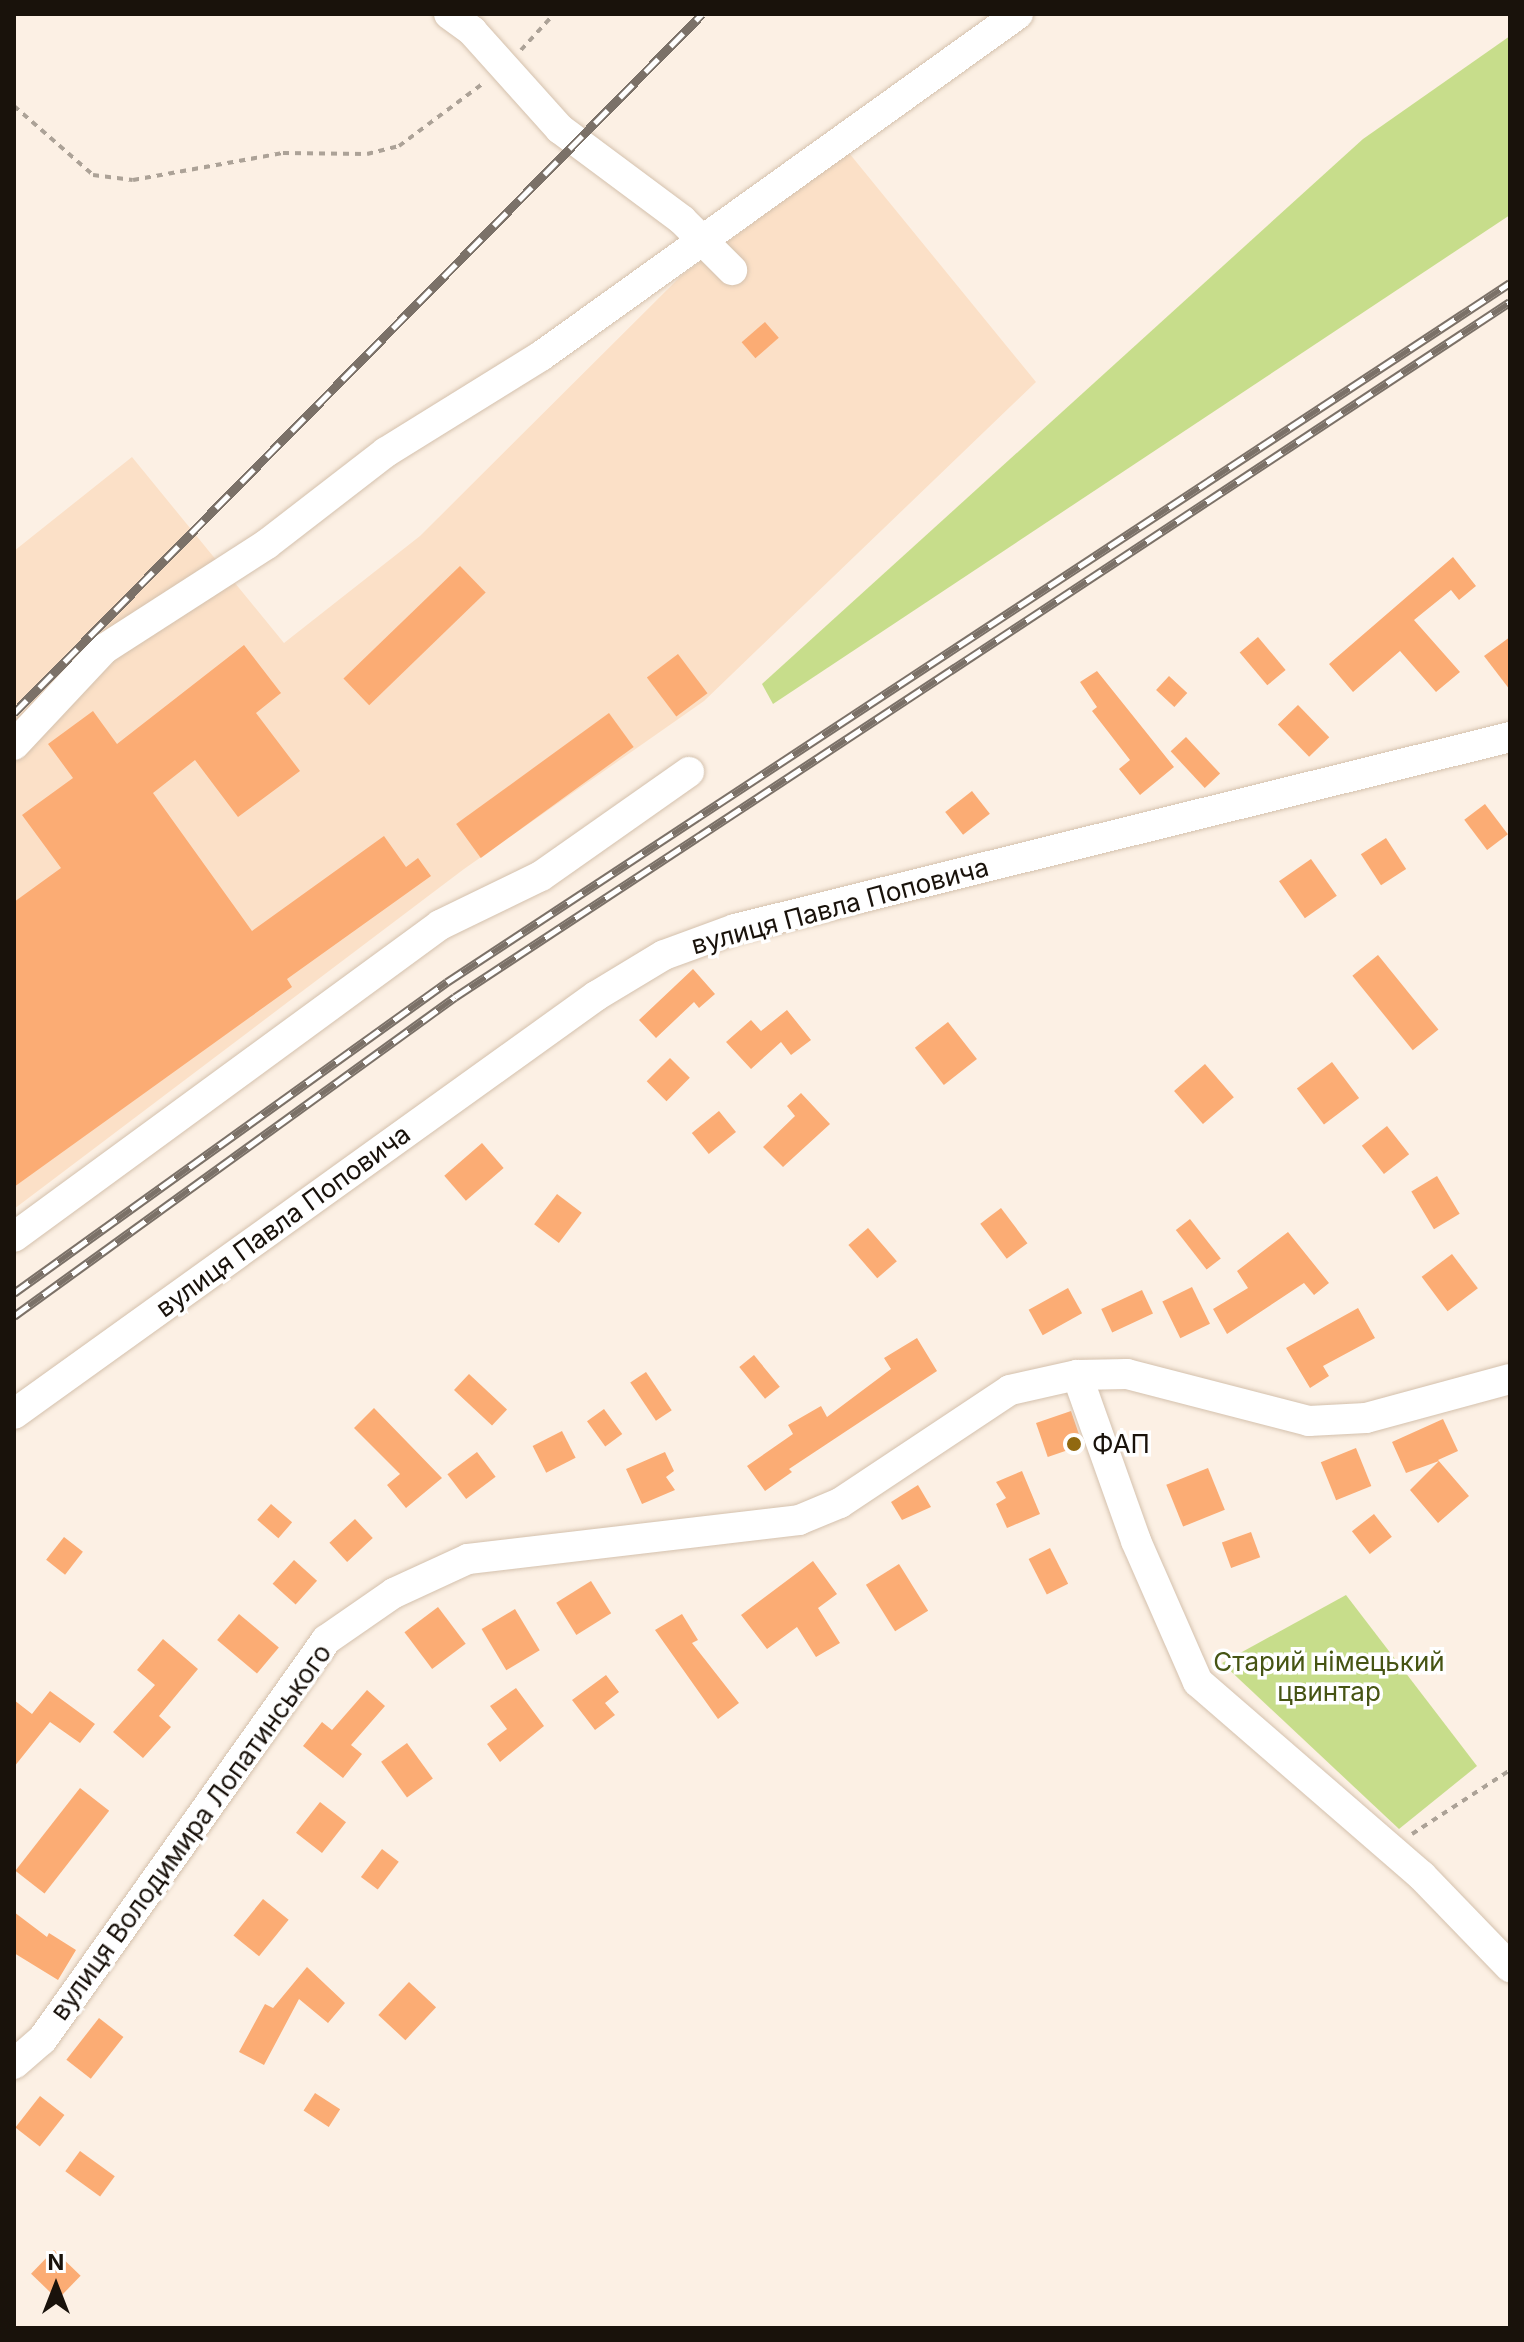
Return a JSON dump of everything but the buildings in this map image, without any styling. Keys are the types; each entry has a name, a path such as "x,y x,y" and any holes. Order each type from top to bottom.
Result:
{"street":[{"path":"449,14 505,67 560,129 703,240 732,270"},
{"path":"14,745 104,649 267,544 386,452 541,356 1018,14"},
{"name":"вулиця Павла Поповича","path":"14,1414 596,996 664,955 735,929 1510,737"},
{"path":"14,1237 440,925 541,876 689,772"},
{"name":"вулиця Володимира Лопатинського","path":"14,2064 42,2040 326,1640 394,1593 468,1559 799,1520 840,1503 1010,1390 1077,1375 1127,1374 1309,1421 1366,1418 1510,1379"},
{"path":"1077,1375 1136,1541 1198,1682 1390,1848 1510,1967"}],"path":[{"path":"14,106 93,175 133,180 283,153 367,154 399,146 505,67 554,14"},
{"path":"1390,1848 1510,1770"}],"shaded area":[{"path":"849,153 1036,382 704,701 464,869 14,1209 14,551 132,457 284,643 420,536 682,275"}],"green space":[{"path":"1510,36 1510,215 773,704 762,684 1363,139"},
{"name":"Старий німецький цвинтар","path":"1346,1595 1477,1766 1399,1829 1222,1663"}],"railway":[{"path":"14,713 702,14"},
{"path":"14,1293 447,982 1510,283"},
{"path":"14,1316 455,997 1510,302"}],"place":[{"name":"ФАП","path":"1074,1444"}]}
